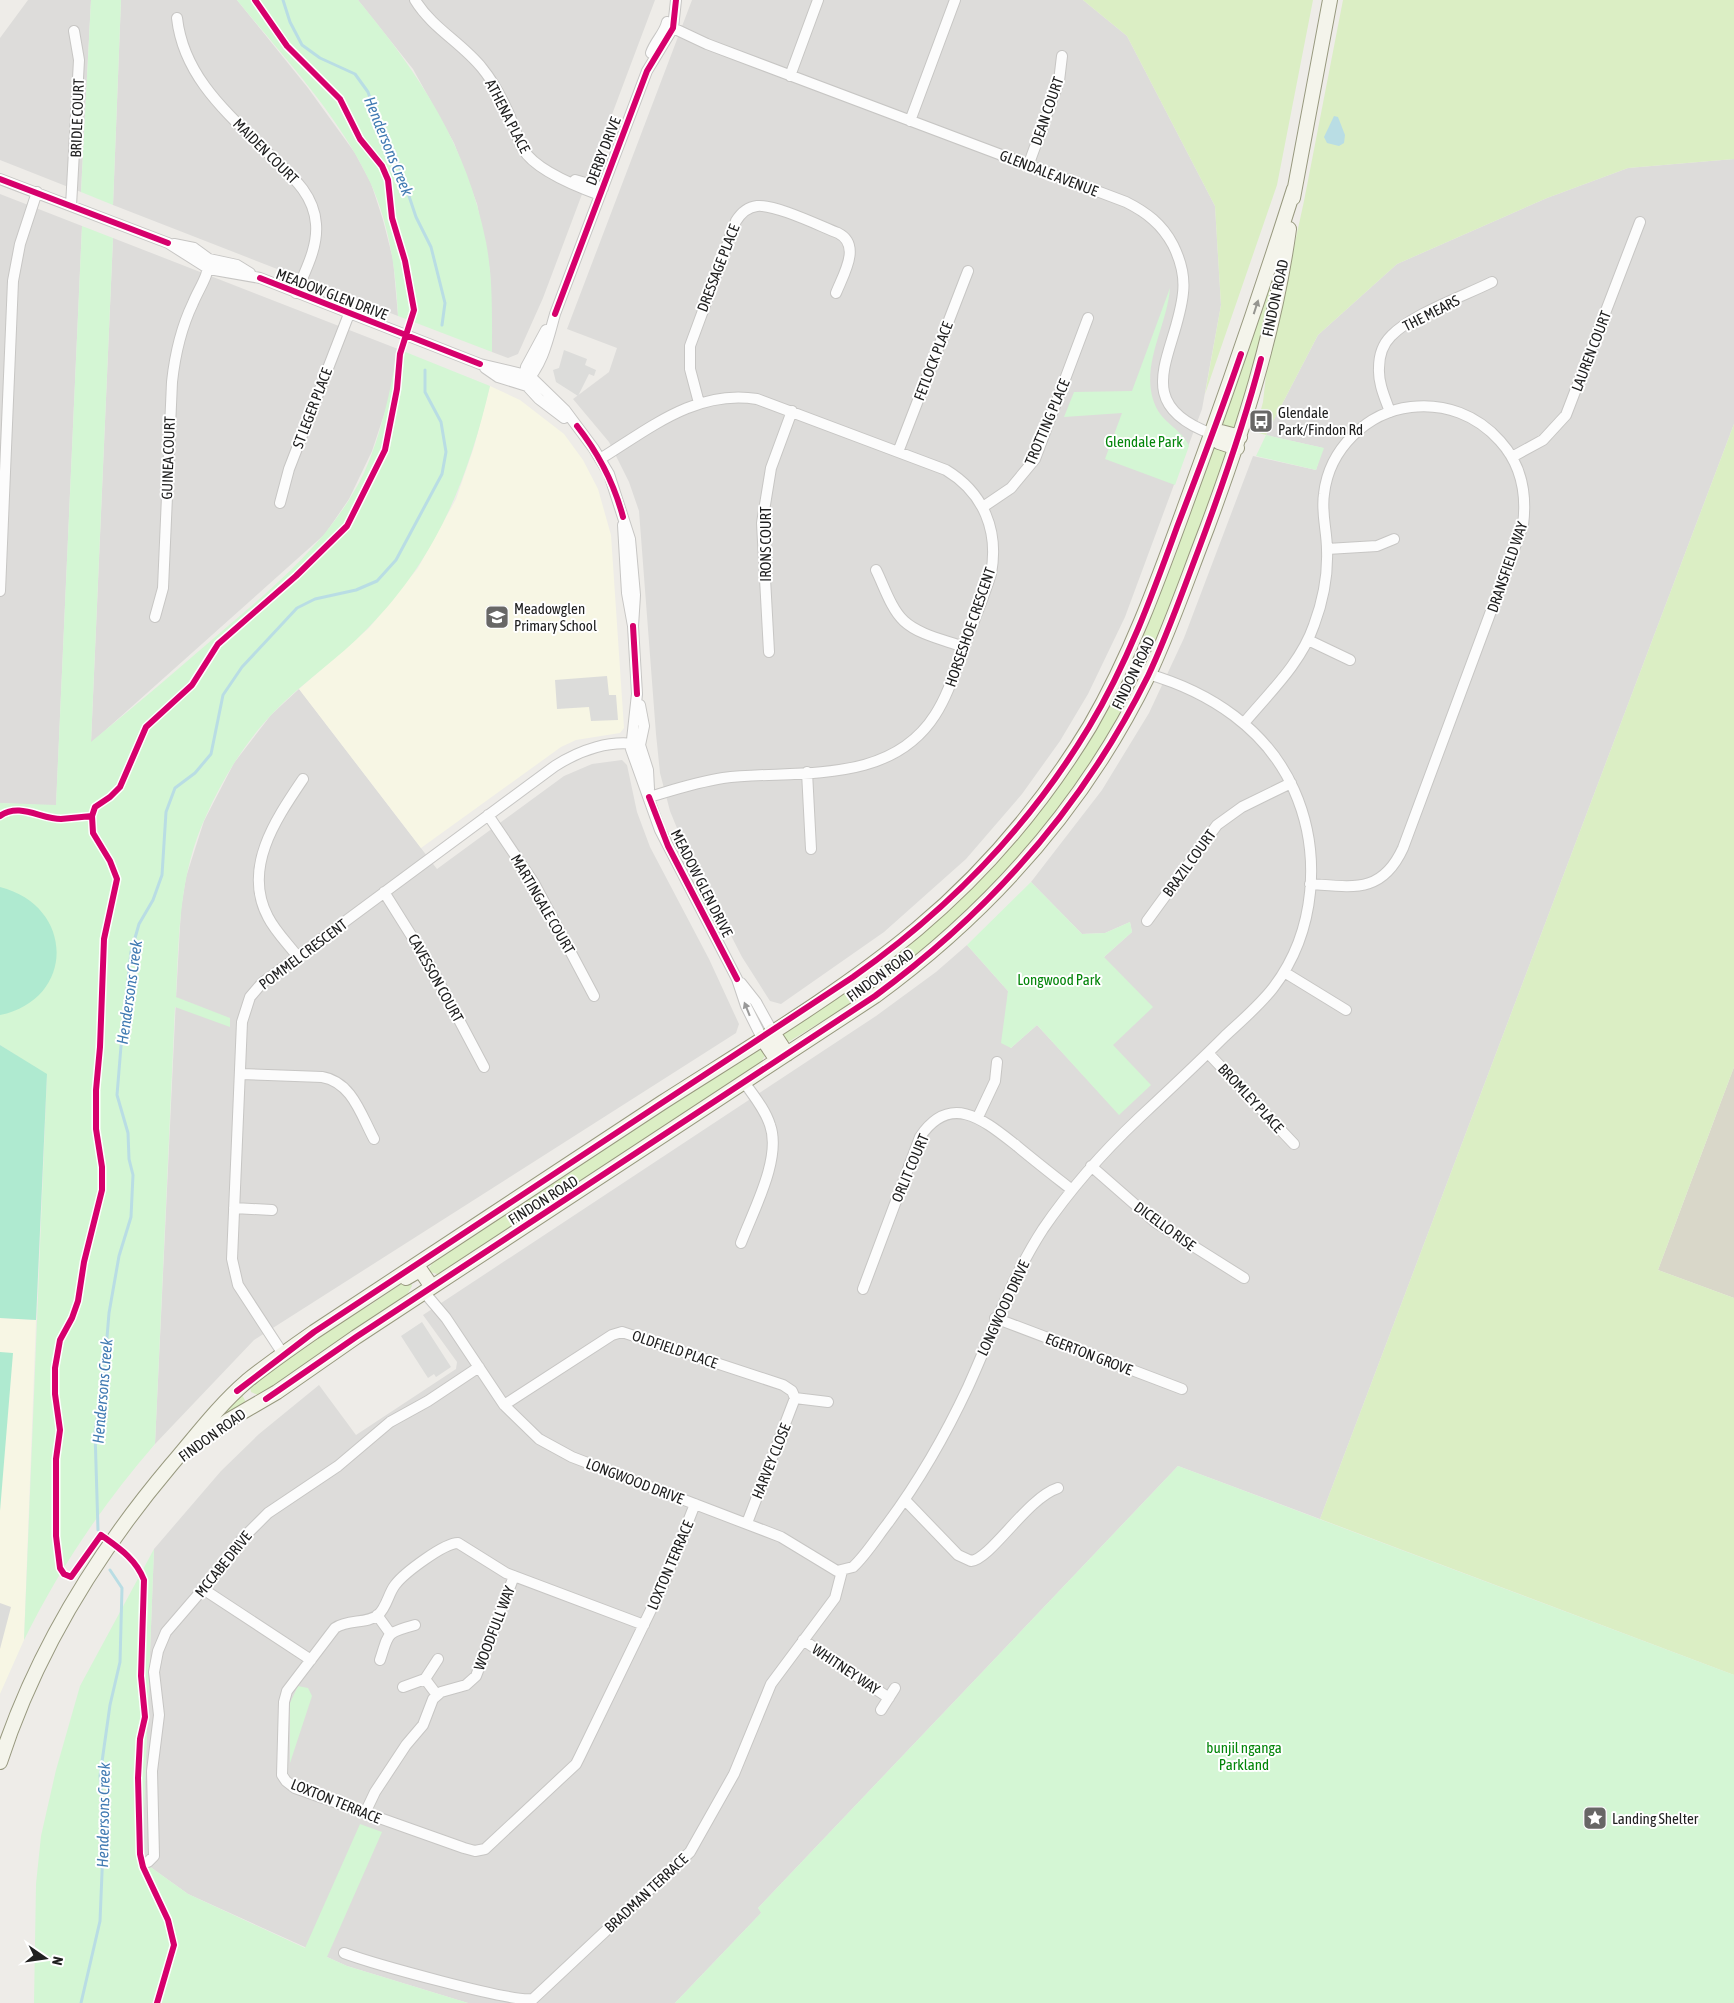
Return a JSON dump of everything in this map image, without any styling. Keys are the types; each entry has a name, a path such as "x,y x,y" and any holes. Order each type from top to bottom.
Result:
{"main road":[{"name":"FINDON ROAD","path":"171,1466 228,1420 266,1399 428,1289 875,996 921,961 954,932 1011,876 1054,826 1096,768 1150,670 1238,443 1276,297 1294,189 1330,0"},
{"name":"FINDON ROAD","path":"0,1762 27,1690 71,1602 110,1542 208,1422 247,1382 283,1354 347,1310 365,1304 412,1270 767,1035 893,947 973,877 1019,825 1057,776 1089,727 1126,659 1212,434 1294,189"},
{"path":"1212,434 1221,432 1238,443"},
{"path":"1126,659 1150,670"},
{"path":"767,1035 782,1057"},
{"path":"412,1270 428,1289"},
{"path":"247,1382 248,1396 256,1400 266,1399"}],"street":[{"name":"ATHENA PLACE","path":"416,0 425,14 464,48 493,82 526,154 546,171 566,179 579,187 602,191"},
{"name":"DERBY DRIVE","path":"527,378 555,314 647,71 670,30 668,11 672,0"},
{"path":"670,30 676,0"},
{"path":"790,76 818,0"},
{"path":"910,121 955,0"},
{"name":"MAIDEN COURT","path":"177,18 184,50 192,69 207,91 293,177 308,195 312,204 316,237 296,293"},
{"name":"GLENDALE AVENUE","path":"670,30 1136,207 1153,218 1166,232 1180,261 1183,292 1163,371 1166,398 1177,415 1193,426 1212,434"},
{"name":"BRIDLE COURT","path":"71,206 79,60 74,31"},
{"name":"DEAN COURT","path":"1028,166 1059,81 1062,56"},
{"name":"MEADOW GLEN DRIVE","path":"3,179 168,243 194,248 207,265 237,265 260,278 296,293 480,364 498,377 527,378 545,404 577,426 600,459 615,490 632,550 635,595 633,626 638,694 644,726 634,746 648,770 649,797 668,846 737,979 756,1002 767,1035"},
{"path":"0,591 2,469 14,281 20,244 38,192"},
{"name":"DRESSAGE PLACE","path":"699,403 690,368 692,336 736,221 746,210 756,206 769,207 838,233 845,238 850,245 849,259 836,293"},
{"name":"LAUREN COURT","path":"1512,457 1543,440 1552,433 1566,415 1640,222"},
{"name":"GUINEA COURT","path":"155,617 163,588 174,366 179,339 207,265"},
{"name":"FETLOCK PLACE","path":"898,452 968,270"},
{"name":"THE MEARS","path":"1390,412 1382,387 1379,368 1382,352 1390,338 1411,321 1492,282"},
{"name":"ST LEGER PLACE","path":"280,504 289,469 349,314"},
{"name":"TROTTING PLACE","path":"983,507 1011,488 1035,458 1088,318"},
{"name":"HORSESHOE CRESCENT","path":"600,459 678,412 699,403 716,398 738,397 757,399 936,466 955,476 969,488 983,507 992,530 994,560 986,590 942,704 926,728 909,744 886,758 866,766 712,780 649,797"},
{"name":"DRANSFIELD WAY","path":"1244,723 1286,674 1308,640 1323,596 1327,549 1323,504 1325,484 1342,447 1368,422 1390,412 1418,406 1446,408 1458,412 1493,433 1512,457 1522,484 1525,513 1520,538 1397,861 1387,874 1378,880 1360,887 1310,884"},
{"name":"IRONS COURT","path":"769,652 762,540 764,503 772,468 792,411"},
{"path":"1327,549 1377,546 1394,539"},
{"path":"876,570 897,613 904,621 921,632 964,647"},
{"path":"1308,640 1350,660"},
{"name":"LONGWOOD DRIVE","path":"428,1289 504,1405 527,1428 556,1449 793,1542 833,1569 842,1571 857,1564 905,1500 968,1386 995,1318 1026,1256 1072,1190 1124,1132 1260,1002 1284,972 1299,939 1308,904 1310,844 1305,820 1291,783 1270,752 1244,723 1218,704 1150,670"},
{"name":"POMMEL CRESCENT","path":"283,1354 243,1293 235,1277 232,1259 242,1022 246,1004 262,983 555,766 572,756 589,750 634,746"},
{"path":"807,772 811,849"},
{"path":"298,957 267,916 259,897 258,875 261,857 272,829 303,779"},
{"name":"BRAZIL COURT","path":"1148,921 1217,825 1238,809 1291,783"},
{"name":"MARTINGALE COURT","path":"488,815 534,883 594,996"},
{"name":"CAVESSON COURT","path":"384,892 431,967 484,1067"},
{"path":"1284,972 1346,1010"},
{"name":"BROMLEY PLACE","path":"1208,1053 1294,1144"},
{"path":"997,1062 995,1081 978,1117 1072,1190"},
{"path":"240,1074 322,1077 334,1080 349,1093 374,1139"},
{"path":"741,1242 765,1178 774,1147 768,1119 744,1082"},
{"name":"ORLIT COURT","path":"863,1288 920,1137 931,1123 949,1114 965,1113 978,1117"},
{"name":"DICELLO RISE","path":"1092,1166 1155,1222 1244,1278"},
{"path":"234,1208 272,1210"},
{"name":"EGERTON GROVE","path":"995,1318 1182,1389"},
{"name":"OLDFIELD PLACE","path":"504,1405 612,1334 622,1332 783,1386 792,1391 795,1398"},
{"name":"MCCABE DRIVE","path":"148,1862 154,1856 152,1771 159,1727 154,1682 156,1661 166,1632 204,1589 243,1538 268,1513 338,1466 390,1422 428,1401 479,1367"},
{"path":"795,1398 828,1402"},
{"name":"HARVEY CLOSE","path":"747,1523 795,1398"},
{"path":"905,1500 958,1555 971,1561 984,1554 1041,1496 1058,1488"},
{"name":"LOXTON TERRACE","path":"644,1625 514,1576 462,1544 451,1544 400,1579 377,1615 367,1620 346,1622 334,1628 287,1691 284,1702 282,1775 295,1788 471,1850 485,1849 576,1764 644,1625 670,1570 695,1504"},
{"name":"BRADMAN TERRACE","path":"344,1953 471,1992 517,2002 531,2000 690,1852 734,1774 771,1684 835,1598 842,1571"},
{"name":"WOODFULL WAY","path":"437,1695 466,1685 476,1676 514,1576"},
{"path":"204,1589 310,1660"},
{"path":"377,1615 390,1634"},
{"path":"380,1660 384,1643 390,1634 414,1625"},
{"name":"WHITNEY WAY","path":"803,1640 892,1693 881,1710"},
{"path":"403,1687 425,1680 438,1659"},
{"path":"365,1813 374,1792 406,1745 423,1726 429,1704 437,1695 425,1680"}],"shaded area":[{"path":"28,0 91,0 81,192 0,160 0,38"},
{"path":"121,0 237,0 308,88 355,153 371,183 393,259 398,316 113,205"},
{"path":"358,0 655,0 543,298 518,354 508,358 492,352 490,271 477,204 454,143 413,69"},
{"path":"692,0 1083,0 1127,36 1215,206 1221,305 1202,409 1125,617 1088,694 1060,741 1022,794 966,859 884,932 781,1004 770,1001 742,957 681,838 670,811 660,773 639,511 629,482 609,442 573,399 609,372 617,348 567,329"},
{"path":"1734,159 1734,424 1320,1519 1178,1466 758,1908 762,1912 675,2003 468,2003 347,1966 188,1894 142,1861 154,1549 221,1471 259,1434 319,1385 356,1435 456,1369 457,1362 423,1315 876,1016 936,972 967,945 1008,991 1006,1044 1011,1048 1037,1025 1119,1114 1150,1085 1112,1045 1104,957 1132,932 1130,922 1105,933 1082,934 1031,882 1102,790 1149,713 1184,638 1253,456 1316,470 1323,448 1266,435 1318,335 1397,264 1547,198 1628,168"},
{"path":"0,194 82,226 56,806 0,803"},
{"path":"113,238 398,349 388,403 372,451 349,499 325,534 91,743"},
{"path":"564,350 587,359 585,365 596,370 594,376 589,374 578,396 556,382 553,370 559,368"},
{"name":"Meadowglen Primary School","path":"490,386 520,400 564,434 583,460 598,489 611,535 624,728 620,733 576,740 561,747 421,848 299,689 369,628 418,568 456,499 474,447"},
{"path":"607,676 609,695 616,695 618,720 591,721 589,707 557,709 555,680"},
{"path":"299,689 437,869 564,776 592,764 622,760 627,765 637,812 650,847 709,959 739,1024 736,1033 254,1340 155,1444 176,998 181,909 186,877 204,821 234,763 271,715"},
{"path":"1734,1067 1734,1298 1658,1270"},
{"path":"0,1318 36,1320 24,1640 0,1694"},
{"path":"422,1322 451,1367 436,1377 434,1374 428,1378 401,1336"},
{"path":"0,1603 11,1607 0,1649"}],"green space":[{"path":"91,0 121,0 113,205 81,192"},
{"path":"237,0 358,0 381,28 421,84 438,113 467,174 478,207 490,270 492,352 398,316 387,230 370,182 357,157 326,110"},
{"path":"1083,0 1313,0 1277,185 1205,394 1221,305 1215,206 1127,36"},
{"path":"1343,0 1734,0 1734,159 1628,168 1547,198 1397,264 1318,335 1266,435 1255,432 1263,402 1266,375 1304,201"},
{"path":"82,226 113,238 91,742 262,597 301,560 336,519 364,473 376,443 385,412 398,349 490,386 460,486 430,546 412,575 367,629 285,701 263,724 236,761 220,788 197,838 185,882 178,951 176,997 230,1018 230,1027 175,1007 155,1444 83,1538 52,1588 24,1640 47,1075 0,1045 0,803 56,805"},
{"path":"1280,250 1265,334 1235,430 1223,426 1222,423"},
{"name":"Glendale Park","path":"1170,288 1168,303 1155,349 1150,379 1157,409 1183,436 1189,446 1175,485 1105,459 1122,413 1064,417 1074,392 1132,391"},
{"path":"1734,424 1734,1067 1658,1270 1734,1298 1734,1675 1320,1519"},
{"path":"1266,435 1324,448 1316,470 1256,456"},
{"path":"1216,446 1227,450 1229,458 1150,658 1142,654 1140,639 1212,448"},
{"path":"1133,674 1141,679 1077,789 972,912 848,1009 824,1020 790,1041 787,1042 781,1037 783,1033 973,881 1113,694"},
{"name":"Longwood Park","path":"1031,882 1082,934 1105,933 1130,922 1132,932 1104,957 1153,1007 1113,1045 1151,1085 1119,1115 1037,1025 1011,1048 1001,1043 1008,991 967,945"},
{"path":"0,887 25,897 42,913 53,932 57,952 53,972 43,991 25,1006 0,1015"},
{"path":"0,1045 47,1074 36,1320 0,1318"},
{"path":"763,1050 765,1056 759,1065 447,1271 437,1274 430,1272 429,1268 435,1259 752,1051"},
{"path":"404,1282 411,1282 412,1286 404,1300 265,1394 258,1395 251,1392 250,1385 351,1314 367,1307"},
{"path":"0,1352 13,1353 0,1511"},
{"path":"241,1393 247,1404 203,1432"},
{"name":"bunjil nganga Parkland","path":"1178,1466 1734,1675 1734,2003 675,2003 761,1913 758,1908"},
{"path":"154,1549 142,1861 188,1894 305,1948 360,1824 382,1832 327,1957 347,1966 468,2003 34,2003 36,1884 41,1836 56,1770 80,1686"},
{"path":"298,1686 308,1688 312,1696 290,1763 290,1703"}],"water":[{"path":"1334,116 1338,117 1345,135 1344,143 1339,146 1327,143 1324,137"}],"waterway":[{"name":"Hendersons Creek","path":"283,0 290,22 302,45 320,58 355,74 368,92 382,132 394,151 416,217 431,247 445,303 442,325"},
{"name":"Hendersons Creek","path":"98,1530 95,1432 104,1374 109,1313 119,1256 131,1217 133,1175 129,1159 128,1133 117,1095 122,1034 131,952 139,924 153,900 162,875 166,812 175,788 195,773 211,754 223,695 242,667 297,608 315,599 356,590 377,581 396,560 442,474 446,452 441,422 425,392 425,370"},
{"name":"Hendersons Creek","path":"81,2003 100,1921 104,1825 100,1776 110,1705 120,1662 122,1588 110,1570"}],"cycle path":[{"path":"157,2003 174,1945 168,1920 143,1867 140,1854 138,1778 140,1739 145,1717 141,1676 144,1580 132,1560 101,1535 71,1577 64,1574 60,1568 56,1536 56,1459 60,1430 55,1394 55,1368 60,1340 72,1318 78,1301 84,1262 102,1190 102,1167 96,1129 96,1090 100,1047 104,939 117,879 110,861 93,833 92,816 95,807 110,797 120,787 146,727 192,685 218,644 296,576 347,526 385,450 397,389 400,354 414,310 405,261 392,218 388,180 382,166 360,139 340,99 287,46 255,0"},
{"path":"555,314 647,71 673,28 676,0"},
{"path":"0,179 168,243"},
{"path":"260,278 480,364"},
{"path":"237,1391 314,1332 853,977 922,924 954,895 1013,832 1040,799 1066,764 1103,703 1127,654 1148,604 1241,354"},
{"path":"266,1399 356,1337 875,996 958,928 995,891 1064,812 1095,768 1123,723 1148,676 1162,646 1216,503 1240,432 1261,359"},
{"path":"577,426 605,469 623,517"},
{"path":"633,626 637,694"},
{"path":"649,797 668,846 737,979"},
{"path":"0,816 7,812 15,811 30,812 61,819 92,816"}],"place":[{"name":"Glendale Park/Findon Rd","path":"1261,421"},
{"name":"Meadowglen Primary School","path":"497,617"},
{"name":"Landing Shelter","path":"1595,1818"}]}
